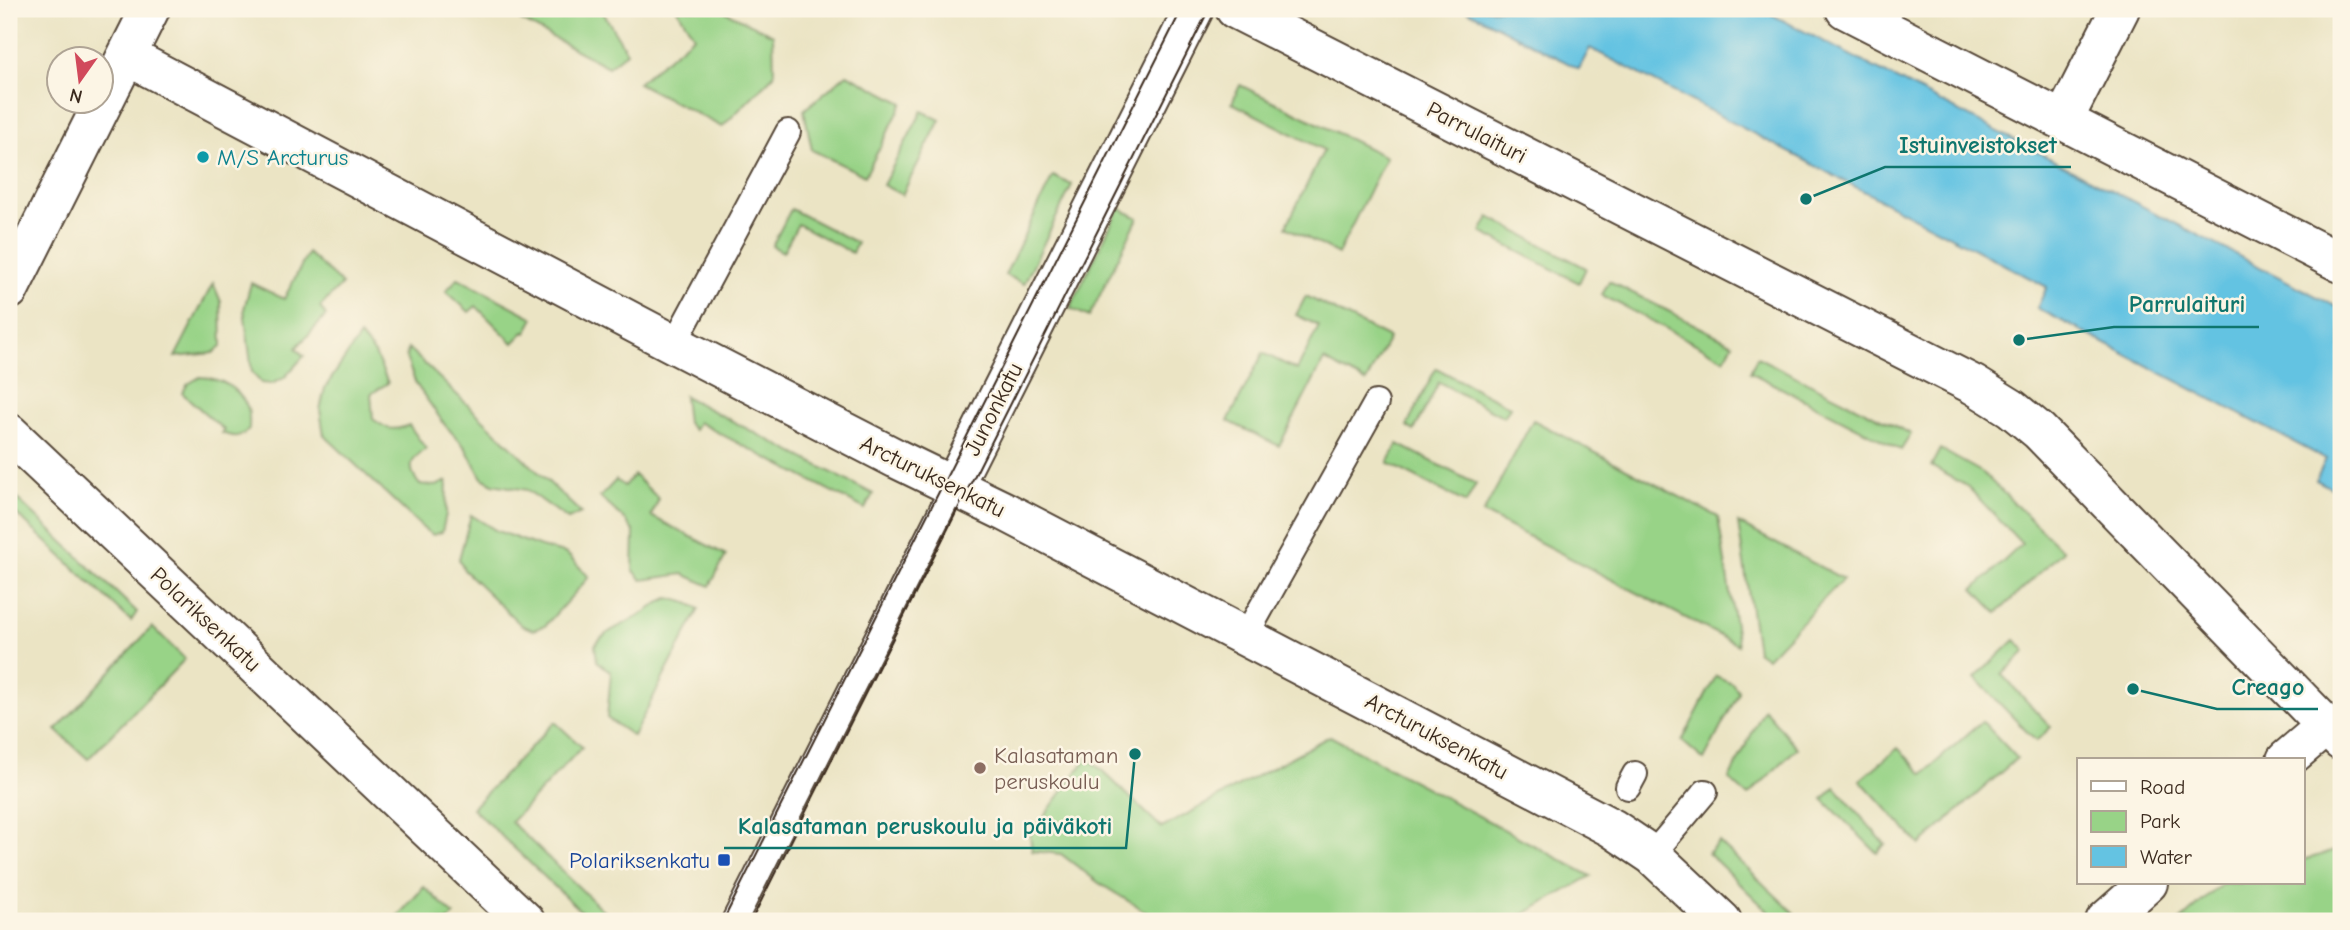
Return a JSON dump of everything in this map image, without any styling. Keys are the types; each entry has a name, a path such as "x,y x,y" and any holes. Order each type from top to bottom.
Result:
{"street":[{"path":"9,290 150,9"},
{"name":"Junonkatu","path":"953,487 1194,9"},
{"name":"Parrulaituri","path":"1235,9 1962,379 2011,408 2039,431 2337,735"},
{"path":"1845,9 2341,263"},
{"path":"2063,121 2120,9"},
{"name":"Arcturuksenkatu","path":"127,56 674,344 1006,512 1612,828 1652,855 1722,921"},
{"name":"Polariksenkatu","path":"9,433 525,921"},
{"path":"2290,758 2337,735"},
{"path":"2105,921 2147,884"}],"lane":[{"path":"674,344 788,132"},
{"path":"1245,637 1376,403"},
{"name":"Junonkatu","path":"734,921 953,487"},
{"path":"1652,855 1705,792"}],"green space":[{"path":"520,9 601,9 627,52 608,67 520,20"},
{"path":"677,9 720,9 773,35 774,75 722,127 638,83 694,36"},
{"path":"847,74 903,103 865,176 812,150 804,110"},
{"path":"1240,85 1386,157 1338,254 1286,227 1324,150 1232,103"},
{"path":"922,111 940,120 902,195 883,185"},
{"path":"1053,176 1072,185 1024,284 1005,275"},
{"path":"1119,208 1138,218 1089,317 1070,308"},
{"path":"791,209 857,243 852,253 798,224 783,252 772,246"},
{"path":"1489,217 1586,268 1579,283 1481,232"},
{"path":"308,253 342,284 320,307 326,316 296,348 304,356 284,378 272,384 261,383 252,372 244,309 251,283 284,299"},
{"path":"458,278 534,318 526,333 513,343 476,306 469,312 446,291"},
{"path":"1609,281 1733,344 1724,359 1602,295"},
{"path":"213,283 221,302 222,346 213,353 175,357"},
{"path":"1306,296 1389,338 1366,382 1324,360 1279,446 1228,421 1263,353 1297,370 1319,326 1296,315"},
{"path":"360,336 375,354 388,383 371,394 373,419 390,428 409,425 426,449 416,456 412,464 419,484 436,486 447,481 446,514 442,532 433,535 425,530 324,435 320,410 325,388"},
{"path":"408,348 581,513 568,519 527,490 493,484 482,478 465,447 445,425 416,384 406,358"},
{"path":"1757,357 1911,434 1901,450 1750,372"},
{"path":"1436,368 1510,407 1504,417 1439,382 1414,431 1407,426"},
{"path":"200,377 215,379 238,394 249,411 249,429 246,432 236,436 222,433 224,430 182,393 188,384"},
{"path":"684,396 873,494 865,509 698,422 694,430 687,423"},
{"path":"1533,420 1718,517 1738,645 1483,513"},
{"path":"1398,444 1476,484 1466,503 1388,463"},
{"path":"1940,449 1983,473 2063,551 1997,613 1974,589 2022,544 1968,487 1931,466"},
{"path":"634,475 659,499 651,516 726,555 710,586 683,574 642,580 633,570 634,532 600,497 616,480 624,486"},
{"path":"9,491 137,612 131,621 9,507"},
{"path":"471,515 497,531 567,554 589,577 545,626 533,630 521,625 464,570 459,559"},
{"path":"1738,523 1843,579 1767,658 1757,651"},
{"path":"669,598 699,609 633,736 607,718 611,672 597,661 595,645 611,631"},
{"path":"152,627 185,659 88,759 56,730"},
{"path":"2015,640 2026,651 2002,675 2051,727 2036,741 1975,678"},
{"path":"1716,676 1732,683 1739,692 1704,760 1682,741"},
{"path":"1764,709 1797,748 1748,796 1729,779"},
{"path":"1982,721 2017,758 1920,845 1860,780 1898,748 1923,774"},
{"path":"555,722 582,747 511,822 614,921 591,921 472,808"},
{"path":"1330,736 1591,876 1512,921 1161,921 1099,883 1061,854 1032,851 1030,835 1088,757 1162,828"},
{"path":"1835,787 1885,844 1877,853 1823,799"},
{"path":"1719,842 1794,913 1787,921 1778,921 1708,853"},
{"path":"2335,851 2341,858 2341,921 2180,921 2222,884 2304,884 2304,860"},
{"path":"424,887 454,915 448,921 397,921 395,919"}],"water":[{"path":"1464,9 1761,9 2341,309 2341,493 2316,480 2326,459 2037,308 2047,287 1590,48 1579,69"}],"tram line":[{"path":"723,921 1182,9"},
{"path":"751,921 1209,9"}],"place":[{"name":"M/S Arcturus","path":"203,157"},
{"name":"Istuinveistokset","path":"1806,199"},
{"name":"Parrulaituri","path":"2019,340"},
{"name":"Creago","path":"2133,689"},
{"name":"Kalasataman peruskoulu ja päiväkoti","path":"1135,754"},
{"name":"Kalasataman peruskoulu","path":"980,768"},
{"name":"Polariksenkatu","path":"724,860"}]}
